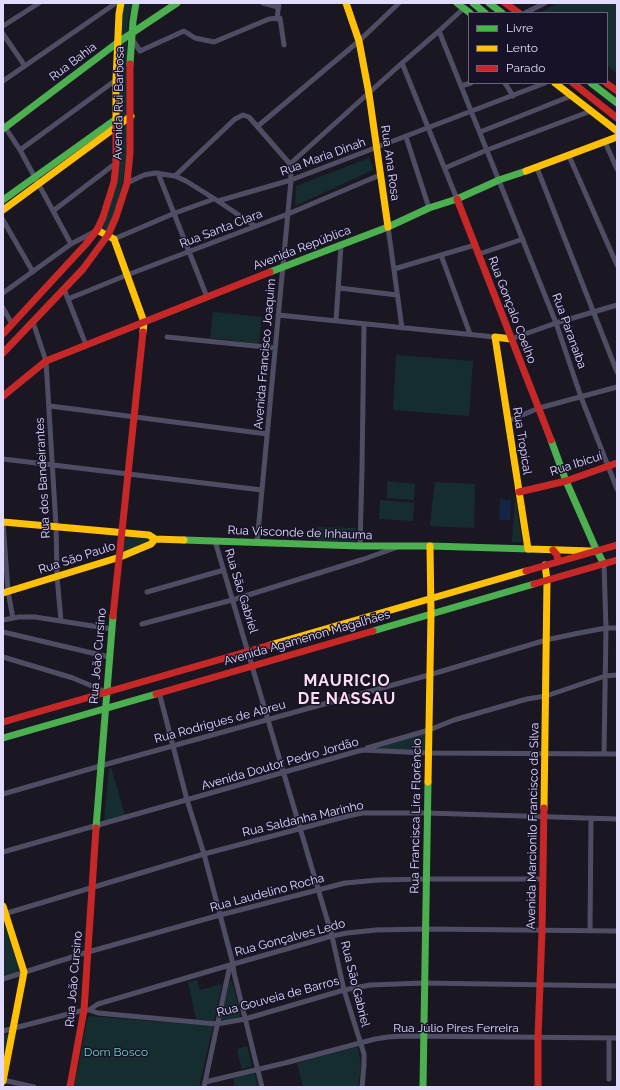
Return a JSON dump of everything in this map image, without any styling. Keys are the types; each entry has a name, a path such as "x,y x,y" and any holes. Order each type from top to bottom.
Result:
{"main road":[{"name":"Avenida Rui Barbosa","path":"3,334 53,279 76,257 104,217 114,182 116,163 117,43 121,3"},
{"name":"Avenida Rui Barbosa","path":"3,353 111,237 127,183 130,153 131,116 130,62 136,3"},
{"name":"Rua Bahia","path":"4,126 117,43 132,37 178,3"},
{"name":"Rua Ana Rosa","path":"346,3 359,41 369,94 388,227"},
{"path":"457,3 469,12"},
{"path":"473,3 484,12"},
{"path":"489,3 501,12"},
{"path":"506,3 518,12"},
{"path":"556,84 617,131"},
{"path":"574,84 617,118"},
{"path":"592,84 617,104"},
{"path":"607,84 617,91"},
{"path":"3,200 117,127 131,116"},
{"path":"3,210 36,180 116,119"},
{"name":"Avenida República","path":"3,396 46,361 283,267 341,246 499,180 537,168 617,137"},
{"name":"Rua Gonçalo Coelho","path":"457,198 566,481 604,564"},
{"path":"96,230 111,237"},
{"name":"Rua João Cursino","path":"70,1087 87,1010 88,952 106,692 144,322 111,237"},
{"path":"495,337 511,339"},
{"name":"Rua Tropical","path":"495,337 528,549"},
{"name":"Rua Ibicuí","path":"519,492 566,481 607,465 617,463"},
{"name":"Rua Visconde de Inhauma","path":"3,522 122,533 149,536 156,539 257,544 430,546 597,551"},
{"name":"Rua São Paulo","path":"5,592 120,557 151,544 156,539"},
{"name":"Avenida Agamenon Magalhães","path":"3,722 249,652 617,544"},
{"name":"Rua Francisca Lira Florêncio","path":"423,1087 431,614 430,546"},
{"path":"552,550 557,555 558,562"},
{"name":"Avenida Agamenon Magalhães","path":"3,738 616,560"},
{"name":"Avenida Marcionilo Francisco da Silva","path":"538,1087 546,696 547,580 545,565"},
{"path":"3,906 4,914 24,972 3,1080"}],"street":[{"path":"3,26 39,3"},
{"path":"263,3 278,5 277,19"},
{"path":"258,126 359,41 399,3"},
{"path":"527,12 545,3"},
{"path":"3,81 113,4"},
{"path":"175,176 235,119 243,115 249,117 258,126 290,164 402,63 440,32 464,8"},
{"path":"132,37 140,51 184,31 195,38 214,42 269,19 280,18 284,45"},
{"name":"Rua Paranaíba","path":"440,32 556,323 581,397 617,489"},
{"path":"3,34 25,66"},
{"name":"Rua Gonçalo Coelho","path":"402,63 457,198"},
{"path":"20,150 116,80"},
{"path":"461,86 468,84"},
{"path":"506,84 513,96"},
{"name":"Rua Maria Dinah","path":"111,237 175,213 216,200 292,180 543,84"},
{"path":"480,132 571,96"},
{"path":"445,168 487,150 591,111"},
{"path":"4,126 20,150 71,244"},
{"path":"406,136 429,208"},
{"path":"605,142 617,169"},
{"path":"568,156 617,265"},
{"path":"53,211 116,163"},
{"name":"Avenida Francisco Joaquim","path":"257,544 292,180 290,164"},
{"path":"537,168 617,372"},
{"path":"158,173 207,297"},
{"path":"127,183 144,175 158,173 175,176 186,181 255,226"},
{"name":"Rua Santa Clara","path":"68,299 288,214 380,175"},
{"path":"3,220 33,272"},
{"name":"Rua Ana Rosa","path":"388,227 402,328"},
{"path":"3,293 71,244 96,230"},
{"path":"479,254 523,239"},
{"path":"394,269 475,245"},
{"path":"336,321 341,246"},
{"path":"441,255 470,334"},
{"path":"338,288 397,295"},
{"path":"64,289 86,345"},
{"path":"511,339 556,323 617,305"},
{"path":"3,308 12,324"},
{"path":"278,315 495,337"},
{"name":"Rua dos Bandeirantes","path":"33,322 46,361 50,406 57,576 61,621"},
{"path":"360,546 364,324"},
{"path":"167,337 275,348"},
{"path":"508,421 539,408 617,387"},
{"path":"50,406 267,434"},
{"path":"3,459 262,490"},
{"path":"3,522 5,592 13,618"},
{"name":"Rua São Gabriel","path":"216,541 232,600 253,665 319,889 332,936 344,990 364,1054 362,1087"},
{"path":"142,624 232,600 364,559 398,546"},
{"path":"604,564 606,628 604,754"},
{"path":"147,592 224,570"},
{"path":"3,620 13,618 35,618 112,629"},
{"name":"Rua Rodrigues de Abreu","path":"3,794 429,675 546,640 606,628 617,628"},
{"path":"3,632 109,657"},
{"path":"3,657 73,678 106,692"},
{"path":"362,750 429,730 454,720 520,701 546,696 605,676 617,675"},
{"path":"159,692 187,800 204,854 262,1087"},
{"name":"Avenida Doutor Pedro Jordão","path":"3,852 362,750 429,754 617,754"},
{"name":"Rua Saldanha Marinho","path":"4,914 204,854 362,813 427,813 617,818"},
{"path":"590,931 591,818"},
{"name":"Rua Laudelino Rocha","path":"3,979 88,952 345,883 379,880 426,879 543,879"},
{"name":"Rua Gonçalves Ledo","path":"3,1031 87,1010 98,1004 332,936 361,931 425,929 617,931"},
{"path":"204,1084 232,964"},
{"name":"Rua Gouveia de Barros","path":"87,1010 98,1014 217,1024 245,1019 344,990 370,985 424,983 617,986"},
{"name":"Rua Júlio Pires Ferreira","path":"204,1084 388,1037 617,1038"},
{"path":"609,1038 609,1079"},
{"path":"3,1080 34,1087"}],"green space":[{"path":"123,3 132,3 128,21 127,36 118,40"},
{"path":"558,3 617,3 617,73 608,66 608,12 541,12"},
{"path":"127,39 127,116 118,123 118,44"},
{"path":"127,122 127,152 123,178 115,213 107,233 99,229 108,208 118,127"},
{"path":"369,158 373,170 295,206 296,186"},
{"path":"213,312 262,317 259,344 210,338"},
{"path":"396,355 473,361 469,416 393,410"},
{"path":"387,481 415,484 414,500 387,498"},
{"path":"435,482 475,484 474,528 430,526"},
{"path":"515,496 522,542 512,542"},
{"path":"380,500 414,503 413,521 379,519"},
{"path":"317,527 356,528 356,542 316,541"},
{"path":"126,538 150,539 154,542 122,553"},
{"path":"428,731 428,752 375,748"},
{"path":"109,768 111,768 125,815 104,821"},
{"path":"3,917 22,970 3,976"},
{"path":"197,980 200,990 222,984 214,1021 196,1019 188,982"},
{"path":"231,981 241,1015 239,1017 224,1021 221,1018 229,982"},
{"name":"Dom Bosco","path":"88,1016 213,1026 199,1087 74,1087"},
{"path":"6,1034 9,1037 3,1063 3,1035"},
{"path":"247,1046 252,1066 242,1069 237,1049"},
{"path":"356,1047 358,1049 361,1065 358,1087 303,1087 297,1063"},
{"path":"255,1073 258,1087 235,1087 233,1078"}],"water":[{"path":"500,499 511,500 510,520 499,520"}],"traffic: fast":[{"path":"130,64 133,21 136,3"},
{"path":"3,129 117,43 177,3"},
{"path":"457,3 469,12"},
{"path":"473,3 484,12"},
{"path":"489,3 501,12"},
{"path":"592,84 617,103"},
{"path":"3,200 116,119"},
{"path":"270,272 388,227 429,208 457,199 499,180 526,171"},
{"path":"551,440 566,481 604,564"},
{"path":"184,540 360,546 430,546 530,549"},
{"path":"373,631 534,584"},
{"path":"96,828 113,616"},
{"path":"3,738 156,694"},
{"path":"423,1087 428,782"}],"traffic: slow":[{"path":"116,124 116,80 119,14 121,3"},
{"path":"346,3 359,41 369,94 388,227"},
{"path":"556,84 617,131"},
{"path":"3,210 131,116"},
{"path":"526,171 617,137"},
{"path":"97,230 114,239 144,322 143,332"},
{"path":"511,339 495,337 528,549"},
{"path":"3,522 149,535 155,539 184,540"},
{"path":"3,593 120,557 151,544 155,539"},
{"path":"428,782 431,614 430,546"},
{"path":"530,549 591,551"},
{"path":"544,808 547,580 545,565"},
{"path":"270,645 526,571"},
{"path":"3,906 24,972 3,1081"}],"traffic: jam":[{"path":"505,3 518,12"},
{"path":"3,353 83,269 108,235 116,217 127,183 130,153 130,64"},
{"path":"574,84 617,118"},
{"path":"607,84 617,91"},
{"path":"3,334 86,244 97,230 103,217 114,182 116,163 116,124"},
{"path":"457,199 551,440"},
{"path":"3,396 46,361 270,272"},
{"path":"113,616 143,332"},
{"path":"519,492 566,481 617,463"},
{"path":"526,571 617,545"},
{"path":"553,550 557,555 558,562"},
{"path":"534,584 617,560"},
{"path":"156,694 373,631"},
{"path":"3,722 270,645"},
{"path":"538,1087 544,808"},
{"path":"70,1087 84,1010 96,828"}],"district":[{"name":"MAURICIO DE NASSAU","path":"347,690"}]}
